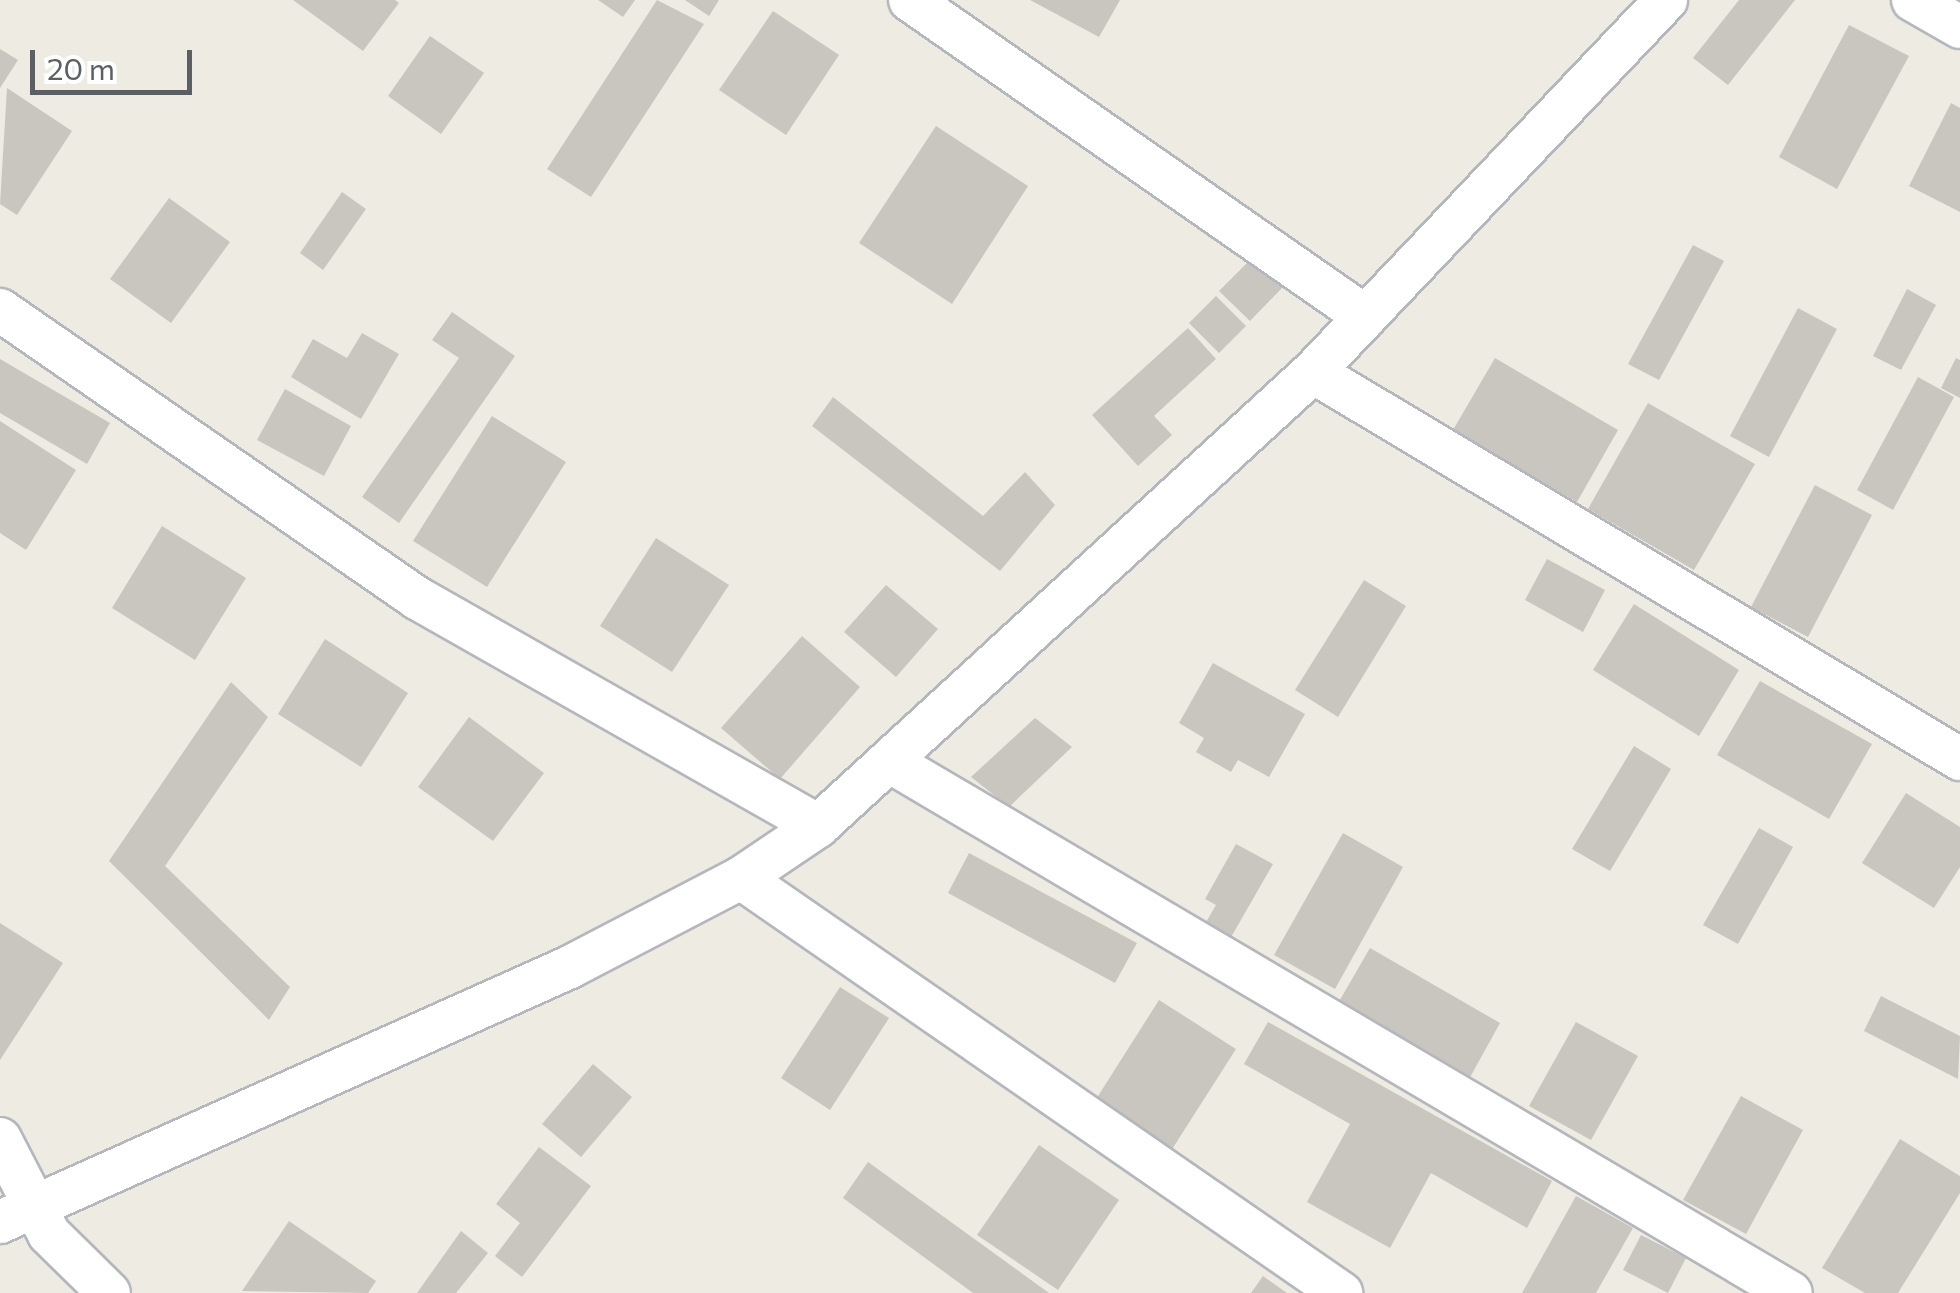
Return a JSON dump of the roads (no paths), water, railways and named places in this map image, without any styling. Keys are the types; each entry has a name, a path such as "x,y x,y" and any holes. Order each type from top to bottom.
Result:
{"street":[{"path":"910,0 1366,317"},
{"path":"18,1214 570,967 742,878 818,826 894,764 1313,372 1666,0"},
{"path":"1913,0 1960,27"},
{"path":"0,310 417,598 818,826"},
{"path":"1313,372 1960,759"},
{"path":"894,764 1792,1293"},
{"path":"742,878 1342,1293"},
{"path":"0,1139 18,1214 109,1293"}]}
